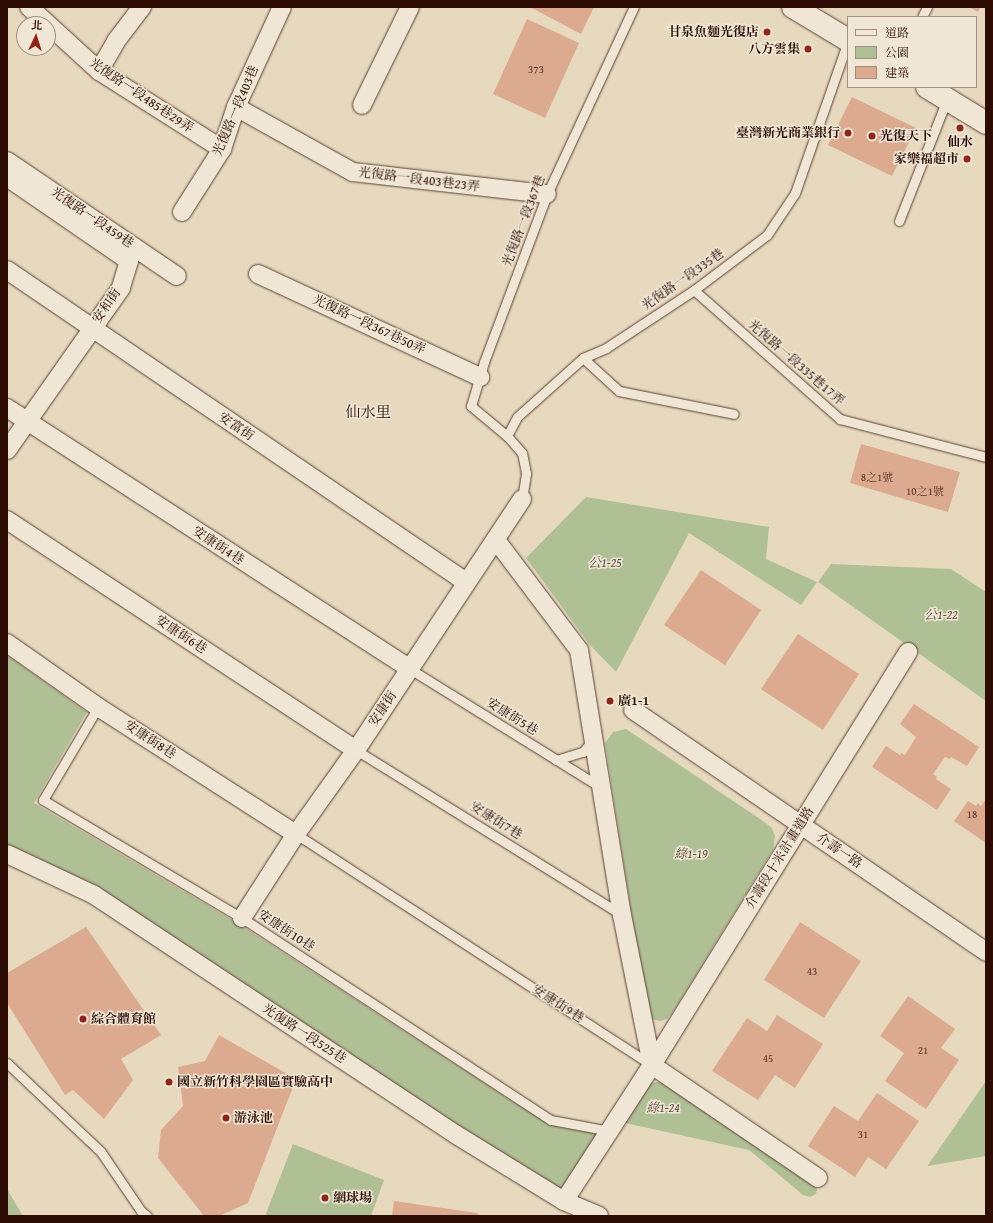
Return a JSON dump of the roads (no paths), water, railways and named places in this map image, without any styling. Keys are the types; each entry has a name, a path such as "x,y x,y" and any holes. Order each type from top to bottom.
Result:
{"main road":[{"path":"793,7 847,40"},
{"path":"929,88 986,123"}],"street":[{"name":"光復路一段485巷29弄","path":"29,7 100,71 222,149"},
{"path":"100,71 116,41 142,7"},
{"name":"光復路一段403巷","path":"182,212 222,149 236,107 282,7"},
{"path":"362,105 410,7"},
{"name":"光復路一段403巷23弄","path":"236,107 353,172 547,194"},
{"name":"光復路一段459巷","path":"7,160 177,276"},
{"name":"安和街","path":"7,177 130,261 121,288 7,450"},
{"name":"安富街","path":"7,270 91,329 466,582"},
{"name":"光復路一段367巷50弄","path":"258,274 480,376"},
{"name":"安康街4巷","path":"7,408 26,422 410,669"},
{"name":"安康街","path":"242,918 296,834 356,750 522,499"},
{"name":"安康街6巷","path":"7,520 356,750"},
{"path":"496,540 579,650 594,738 600,787 622,915 652,1065"},
{"name":"安康街8巷","path":"7,643 98,707 296,834"},
{"name":"介壽段十米計畫道路","path":"610,1131 908,652"},
{"name":"介壽一路","path":"633,710 986,952"},
{"name":"光復路一段525巷","path":"7,854 94,895 455,1134 564,1201 599,1216"},
{"name":"安康街9巷","path":"652,1065 818,1178"},
{"path":"564,1201 610,1131"}],"lane":[{"name":"光復路一段367巷","path":"507,436 471,406 480,376 547,194 634,7"},
{"path":"922,16 927,7"},
{"name":"光復路一段335巷","path":"507,436 517,417 583,358 606,348 694,290 767,235 795,193 847,44"},
{"path":"899,221 947,100"},
{"name":"光復路一段335巷17弄","path":"694,290 840,419 986,457"},
{"path":"583,358 619,391 734,414"},
{"path":"507,436 522,453 526,473 522,499"},
{"name":"安康街5巷","path":"410,669 600,787"},
{"name":"安康街10巷","path":"98,707 43,800 242,918 498,1087 551,1120 610,1131"},
{"path":"556,760 583,752 594,738"},
{"name":"安康街7巷","path":"356,750 622,915"},
{"name":"安康街9巷","path":"296,834 652,1065"},
{"path":"7,1062 100,1152 141,1211 147,1216"}],"place":[{"name":"甘泉魚麵光復店","path":"767,32"},
{"name":"八方雲集","path":"808,49"},
{"name":"仙水","path":"960,128"},
{"name":"臺灣新光商業銀行","path":"848,133"},
{"name":"光復天下","path":"872,136"},
{"name":"家樂福超市","path":"967,159"},
{"name":"廣1-1","path":"610,701"},
{"name":"綜合體育館","path":"83,1019"},
{"name":"國立新竹科學園區實驗高中","path":"169,1082"},
{"name":"游泳池","path":"226,1118"},
{"name":"網球場","path":"325,1198"}],"district":[{"name":"仙水里","path":"368,412"}],"park label":[{"name":"公1-25","path":"605,563"},
{"name":"公1-22","path":"941,615"},
{"name":"綠1-19","path":"691,854"},
{"name":"綠1-24","path":"663,1108"}]}
